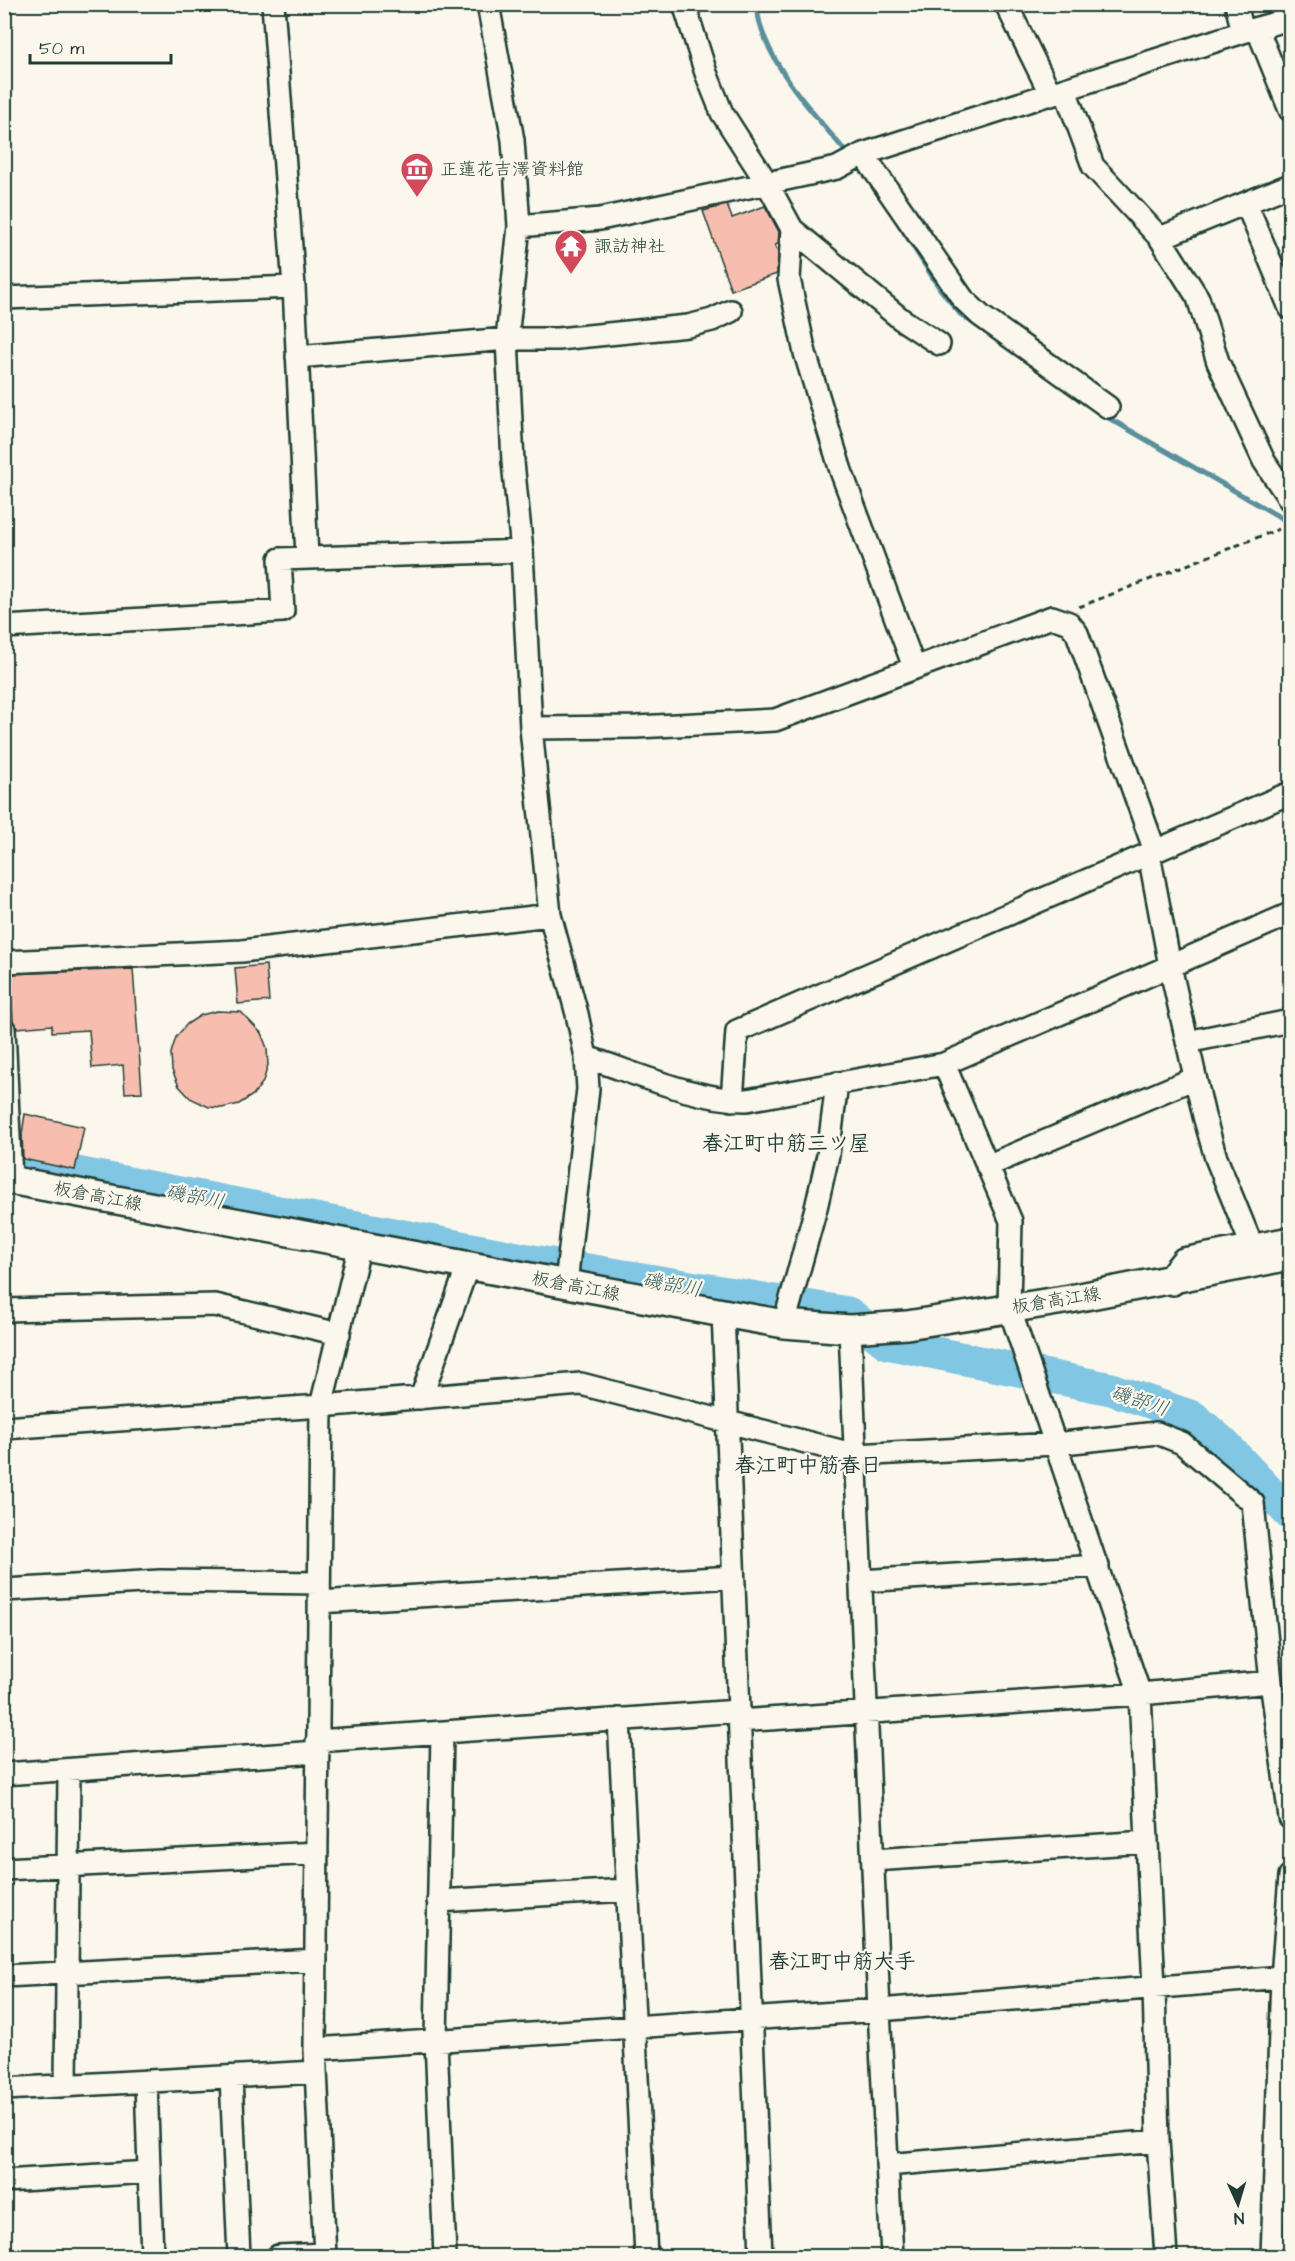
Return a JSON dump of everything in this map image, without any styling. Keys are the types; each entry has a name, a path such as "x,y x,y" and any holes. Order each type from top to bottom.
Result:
{"main road":[{"name":"板倉高江線","path":"8,1180 784,1324 850,1329 907,1325 1070,1299 1290,1256"}],"street":[{"path":"273,4 294,287 307,557"},
{"path":"489,4 513,140 519,226 507,339 513,462 522,551 531,728 550,915 577,1014 586,1056 588,1089 586,1124 566,1284"},
{"path":"684,4 703,64 722,113 767,183 792,229 901,319 939,344"},
{"path":"1006,4 1058,92 1093,166 1160,238 1198,298 1218,362 1264,461 1290,500"},
{"path":"1236,4 1290,110"},
{"path":"519,226 600,219 837,168 863,154 1290,19"},
{"path":"863,154 963,299 981,316 1107,407"},
{"path":"1160,238 1290,185"},
{"path":"1246,203 1290,308"},
{"path":"792,229 789,279 805,353 841,471 914,667"},
{"path":"4,298 294,287"},
{"path":"297,357 507,339 558,339 688,326 712,320 731,311"},
{"path":"4,627 283,611 280,559 522,551"},
{"path":"531,728 636,727 775,720 1052,617 1069,623 1077,633 1152,852 1170,966 1195,1078 1216,1158 1252,1246"},
{"path":"732,1100 737,1031 1290,793"},
{"path":"586,1056 706,1097 732,1100 747,1100 944,1064 1290,914"},
{"path":"4,962 242,951 550,915"},
{"path":"1187,1042 1290,1021"},
{"path":"4,1029 8,1180"},
{"path":"944,1064 1011,1221 1009,1307 1140,1694 1154,1987 1158,2141 1166,2256"},
{"path":"987,1166 1195,1078"},
{"path":"784,1324 828,1155 837,1083"},
{"path":"1290,1238 1183,1259 1166,1280 1181,1289 1290,1268"},
{"path":"278,2256 324,2255 315,2049 321,1406 360,1245"},
{"path":"421,1398 468,1266"},
{"path":"4,1310 215,1305 339,1334"},
{"path":"723,1313 761,2256"},
{"path":"850,1329 879,2010 892,2256"},
{"path":"4,1428 321,1406 581,1384 856,1455 1054,1444 1157,1433 1182,1443 1253,1503 1271,1682 1290,1818"},
{"path":"861,1581 1098,1566"},
{"path":"4,1590 160,1581 319,1593 733,1577"},
{"path":"4,1774 69,1770 442,1733 619,1719 868,1713 1140,1694 1271,1682"},
{"path":"619,1719 646,2256"},
{"path":"442,1733 435,2040 445,2256"},
{"path":"66,2085 69,1770"},
{"path":"873,1860 1147,1842"},
{"path":"4,1869 317,1853"},
{"path":"1272,2256 1282,1977 1290,1876"},
{"path":"438,1901 627,1890"},
{"path":"4,1976 316,1960"},
{"path":"315,2049 633,2025 879,2010 1282,1977"},
{"path":"4,2089 316,2072"},
{"path":"231,2077 239,2256"},
{"path":"146,2081 152,2256"},
{"path":"887,2164 1158,2141"},
{"path":"4,2181 149,2172"}],"path":[{"path":"1052,617 1279,529"}],"building":[{"path":"727,205 732,218 765,206 779,232 778,244 775,245 778,253 777,274 731,290 703,211"},
{"path":"266,965 269,1001 238,1004 235,968"},
{"path":"133,969 142,1092 125,1093 123,1065 92,1068 89,1030 52,1032 52,1025 17,1028 13,1021 10,974"},
{"path":"217,1011 241,1012 261,1033 267,1048 268,1065 263,1082 253,1095 239,1104 222,1108 209,1107 190,1098 179,1086 172,1070 171,1053 176,1037 187,1024 201,1015"},
{"path":"25,1114 84,1127 75,1170 23,1159 22,1134"}],"waterway":[{"path":"756,4 763,32 781,69 802,100 850,157"},
{"path":"893,215 940,289 960,314 1070,392"},
{"path":"1100,413 1290,523"},
{"name":"磯部川","path":"4,1159 533,1261 848,1313 887,1343 1111,1389 1193,1417 1224,1444 1290,1514"}],"place":[{"name":"正蓮花吉澤資料館","path":"417,198"},
{"name":"諏訪神社","path":"571,275"}],"district":[{"name":"春江町中筋三ツ屋","path":"786,1143"},
{"name":"春江町中筋春日","path":"808,1465"},
{"name":"春江町中筋大手","path":"842,1961"}]}
